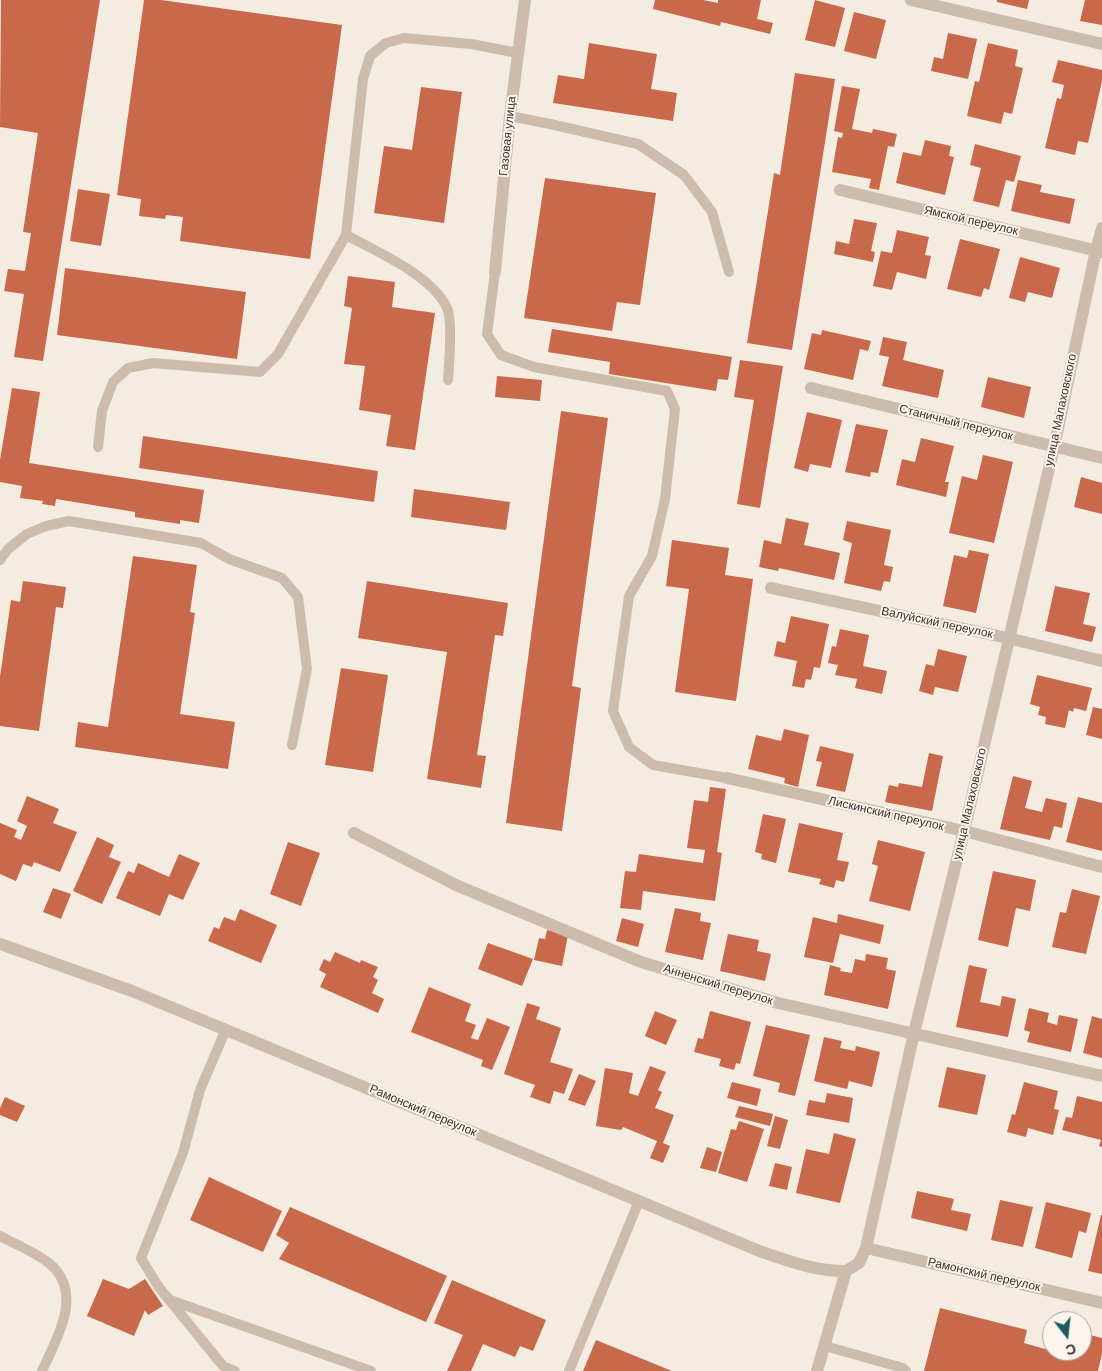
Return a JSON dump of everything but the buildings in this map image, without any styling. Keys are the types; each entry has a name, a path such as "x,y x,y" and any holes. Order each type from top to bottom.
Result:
{"street":[{"name":"Газовая улица","path":"495,272 510,116 525,0"},
{"path":"911,0 1102,44"},
{"name":"Ямской переулок","path":"840,190 1099,251"},
{"name":"улица Малаховского","path":"817,1371 846,1271 859,1263 866,1248 914,1033 964,832 1054,447 1099,251 1102,228"},
{"name":"Станичный переулок","path":"811,388 1102,458"},
{"name":"Валуйский переулок","path":"771,588 1008,638 1102,662"},
{"name":"Лискинский переулок","path":"726,778 964,832 1102,868"},
{"name":"Анненский переулок","path":"354,833 458,886 641,962 778,1003 1102,1076"},
{"name":"Рамонский переулок","path":"0,944 132,991 771,1255 820,1269 846,1271"},
{"name":"Рамонский переулок","path":"866,1248 1102,1303"}],"lane":[{"path":"98,447 102,411 113,382 128,368 153,363 260,372 278,354 346,235 363,79 370,56 386,43 404,38 470,44 518,53"},
{"path":"510,116 638,144 684,175 712,212 729,272"},
{"path":"346,235 410,270 432,288 448,308 450,330 448,380"},
{"path":"495,272 487,334 502,354 534,367 667,391 675,409 665,499 652,556 629,596 613,711 629,747 654,765 726,778"},
{"path":"0,560 8,549 27,534 46,526 69,522 201,543 229,559 282,578 298,597 308,669 292,745"},
{"path":"226,1029 200,1090 183,1154 141,1258 158,1286 223,1366 235,1371"},
{"path":"569,1371 639,1201"},
{"path":"0,1236 36,1255 56,1269 67,1287 64,1324 42,1371"},
{"path":"169,1299 371,1371"},
{"path":"825,1346 903,1368 906,1371"}]}
